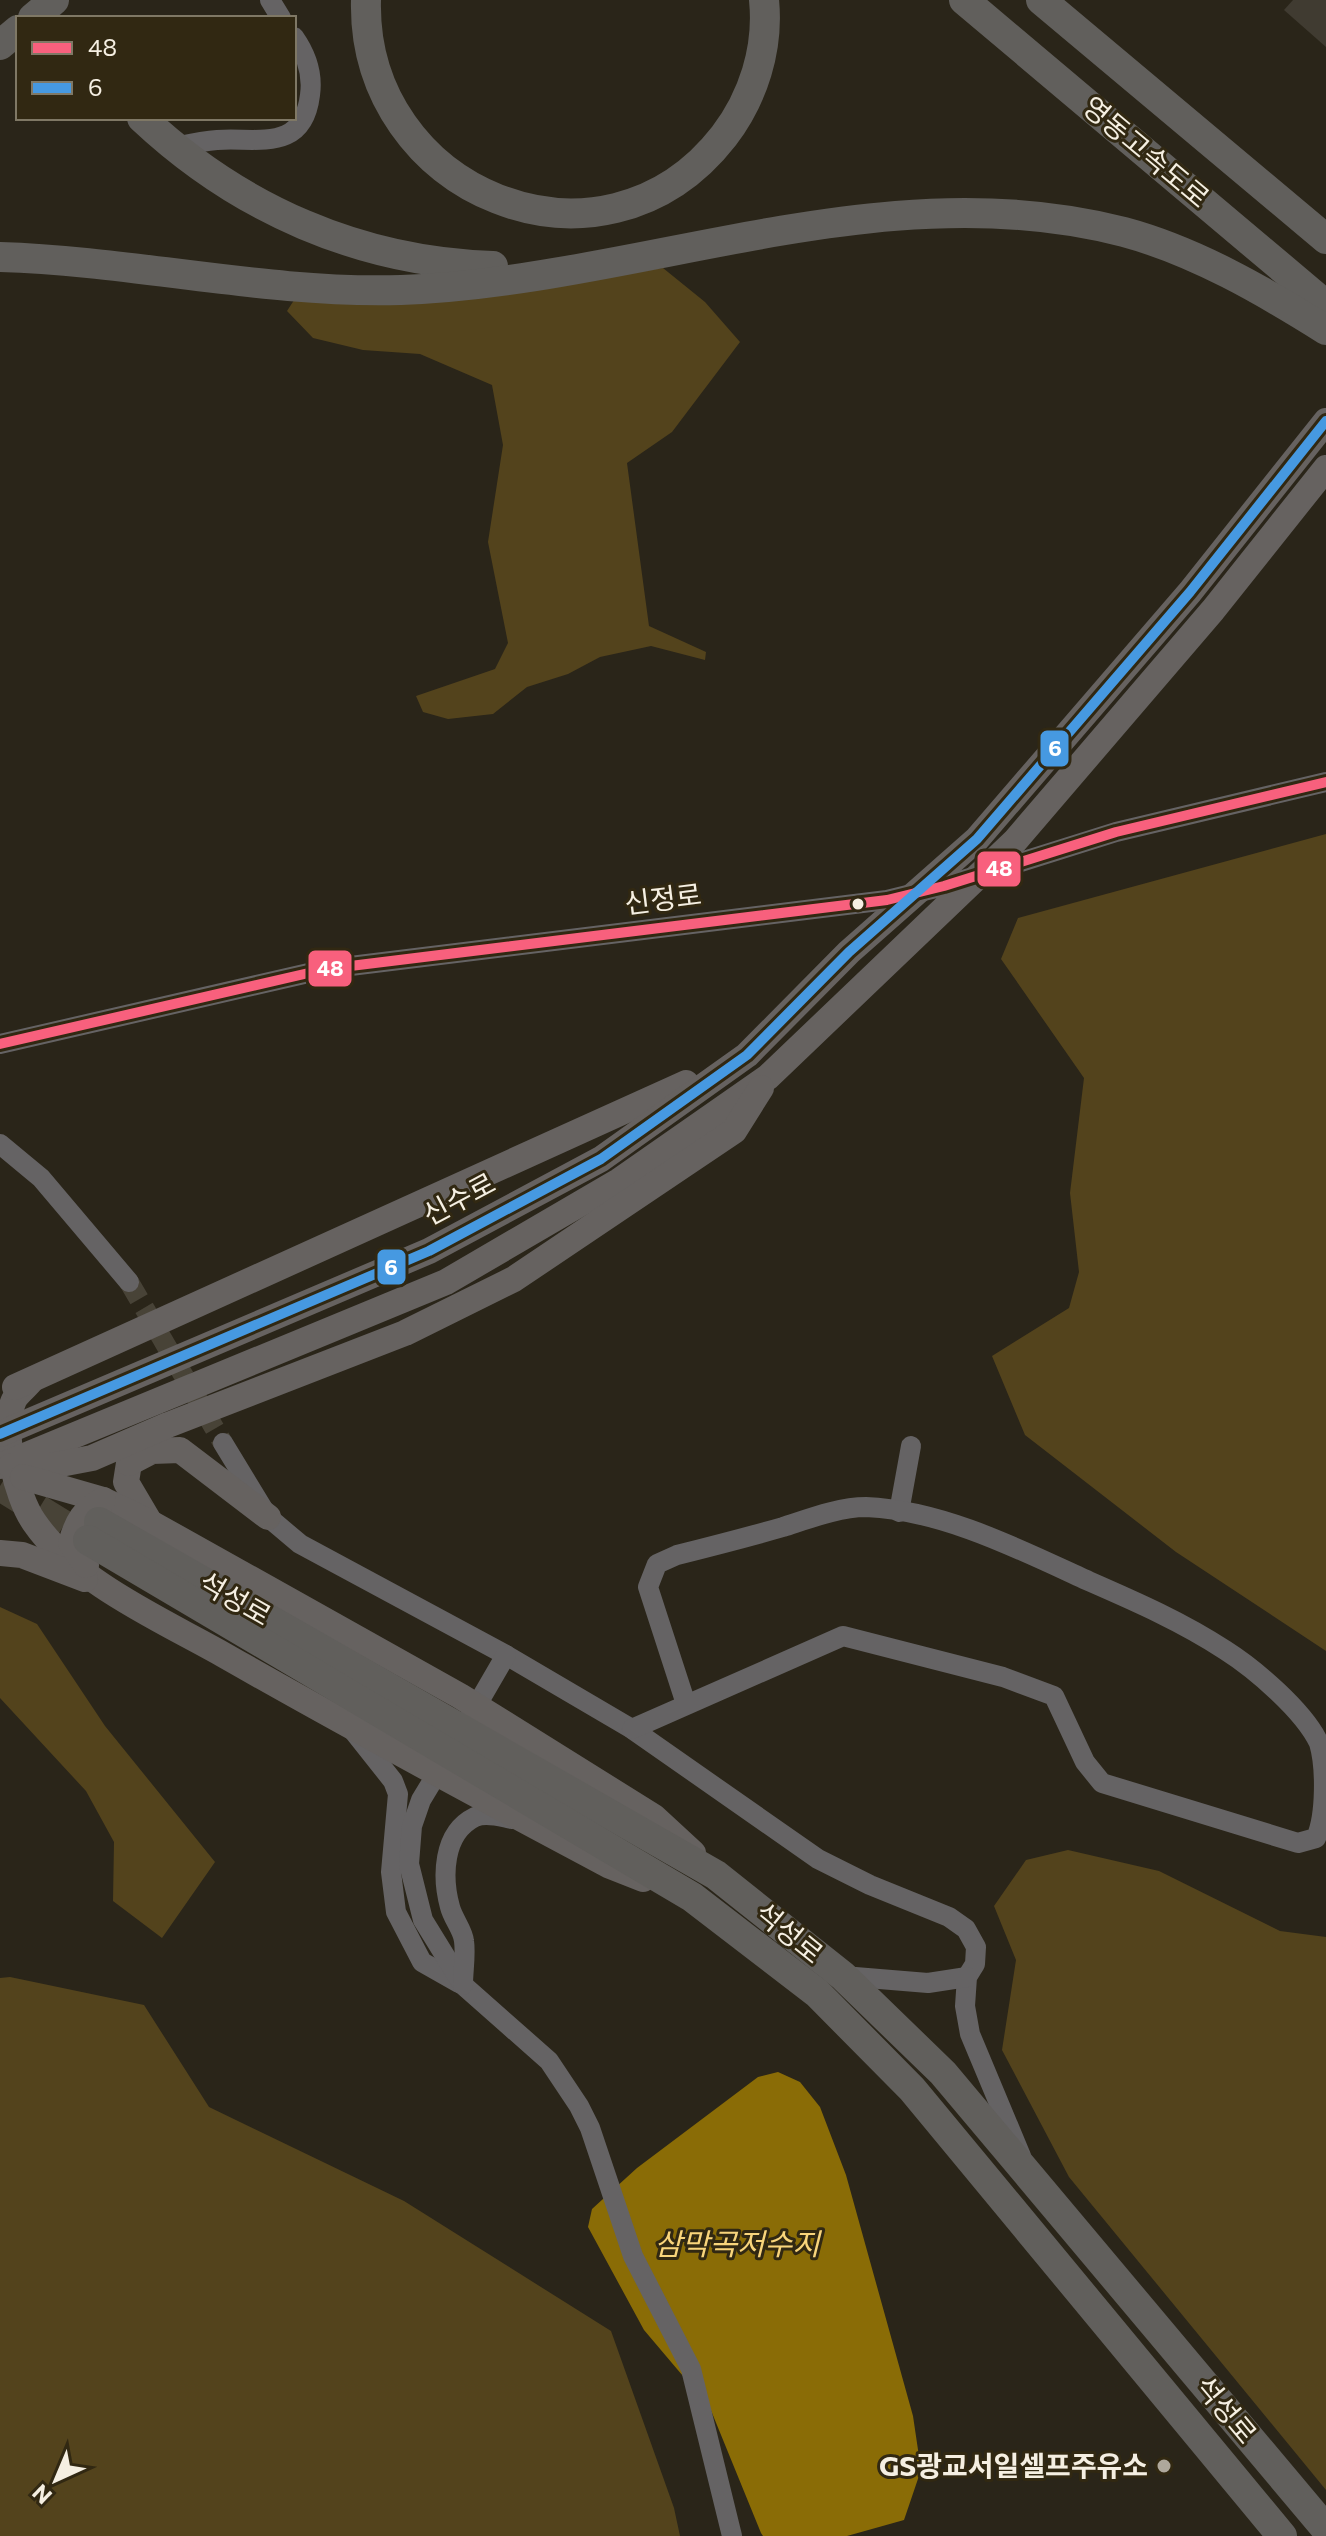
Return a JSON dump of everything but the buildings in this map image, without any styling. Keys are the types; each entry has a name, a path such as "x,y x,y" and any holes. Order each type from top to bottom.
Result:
{"highway":[{"path":"35,16 54,0"},
{"path":"366,0 366,29 379,83 393,111 417,144 448,173 497,200 566,214 628,207 656,196 700,165 735,122 758,73 764,0"},
{"name":"영동고속도로","path":"964,0 1326,305"},
{"name":"영동고속도로","path":"1041,0 1326,239"},
{"path":"1070,0 1157,97"},
{"path":"0,45 16,32"},
{"path":"144,120 222,183 268,209 334,238 393,256 455,265 526,267 609,262"},
{"path":"0,257 53,258 321,287 399,290 524,279 857,219 919,214 1014,214 1125,233 1182,252 1255,288 1326,330"},
{"name":"석성로","path":"97,1521 716,1875 843,1976 943,2073 1326,2529"},
{"name":"석성로","path":"97,1521 692,1897 817,1993 912,2089 1282,2536"}],"main road":[{"name":"신수로","path":"0,1434 429,1251 601,1159 747,1055 849,952 977,839 1190,592 1326,421"},
{"path":"6,1469 85,1429 446,1282 619,1181 768,1077 1015,841 1213,610 1326,468"},
{"path":"0,1390 30,1382 747,1055"},
{"path":"6,1469 50,1466 92,1458 168,1425 405,1333 514,1279 734,1131 768,1077"},
{"path":"30,1382 14,1399 8,1420 6,1469 34,1522 96,1582"},
{"path":"149,1522 126,1482 129,1463 134,1452 168,1425"},
{"path":"129,1463 152,1451 180,1450 268,1517"},
{"path":"6,1469 59,1485 97,1521 149,1522 460,1696 654,1817 716,1875"},
{"path":"96,1582 71,1543 77,1523 91,1506 97,1521"},
{"path":"0,1553 22,1555 96,1582 351,1728 526,1822 610,1866 692,1897"}],"street":[{"path":"174,147 219,139 269,141 288,134 301,123 309,107 310,78 296,42"},
{"name":"신정로","path":"0,1044 326,969 887,900 944,886 1116,832 1326,782"},
{"path":"0,1144 41,1178 129,1282"},
{"path":"223,1443 268,1517 300,1544 506,1655 632,1729 818,1859 870,1885 949,1917 966,1929 976,1947 975,1964 967,1977 965,2006 970,2034 1029,2174"},
{"path":"899,1512 911,1446"},
{"path":"632,1729 829,1638 843,1636 874,1641 1003,1677 1054,1696 1085,1762 1102,1783 1298,1843 1316,1838 1322,1826 1324,1764 1320,1744 1301,1715 1227,1651 1171,1618 1040,1559 959,1527 899,1512 863,1507 820,1516 677,1555 657,1564 648,1587 686,1704"},
{"path":"463,1985 423,1920 413,1893 412,1826 421,1800 506,1655"},
{"path":"351,1728 398,1794 391,1890 406,1935 422,1962 463,1985 531,2045 564,2079 590,2128 633,2256 691,2369 732,2536"},
{"path":"463,1985 464,1939 454,1921 446,1880 445,1862 451,1844 475,1818 490,1815 526,1822"},
{"path":"843,1976 928,1983 967,1977"}],"shaded area":[{"path":"663,268 705,302 740,342 672,432 627,463 649,626 706,652 705,660 651,646 600,657 568,674 527,687 493,714 448,719 423,712 416,696 495,669 508,643 488,542 503,445 492,385 420,354 363,350 313,338 287,311 298,294 567,280"},
{"path":"1326,834 1326,1651 1176,1552 1025,1435 992,1356 1069,1308 1079,1272 1070,1193 1084,1078 1001,959 1018,918"},
{"path":"0,1607 37,1624 105,1726 215,1862 162,1938 113,1901 114,1842 86,1791 0,1698"},
{"path":"1068,1850 1159,1871 1280,1931 1326,1937 1326,2490 1069,2177 1002,2050 1016,1960 994,1906 1026,1860"},
{"path":"10,1977 144,2005 209,2107 404,2201 611,2331 674,2508 680,2536 0,2536 0,1978"}],"water":[{"name":"삼막곡저수지","path":"778,2072 800,2082 820,2107 846,2175 913,2416 921,2470 904,2520 847,2536 763,2536 710,2408 644,2330 588,2227 592,2209 637,2168 758,2077"}],"tunnel":[{"path":"129,1282 223,1443"},
{"path":"0,1486 88,1540"}],"transit line":[{"name":"6","path":"0,1434 429,1251 601,1159 747,1055 849,952 977,839 1190,592 1326,421"},
{"name":"48","path":"0,1044 326,969 887,900 944,886 1116,832 1326,782"}],"place":[{"name":"GS광교서일셀프주유소","path":"1164,2466"}]}
